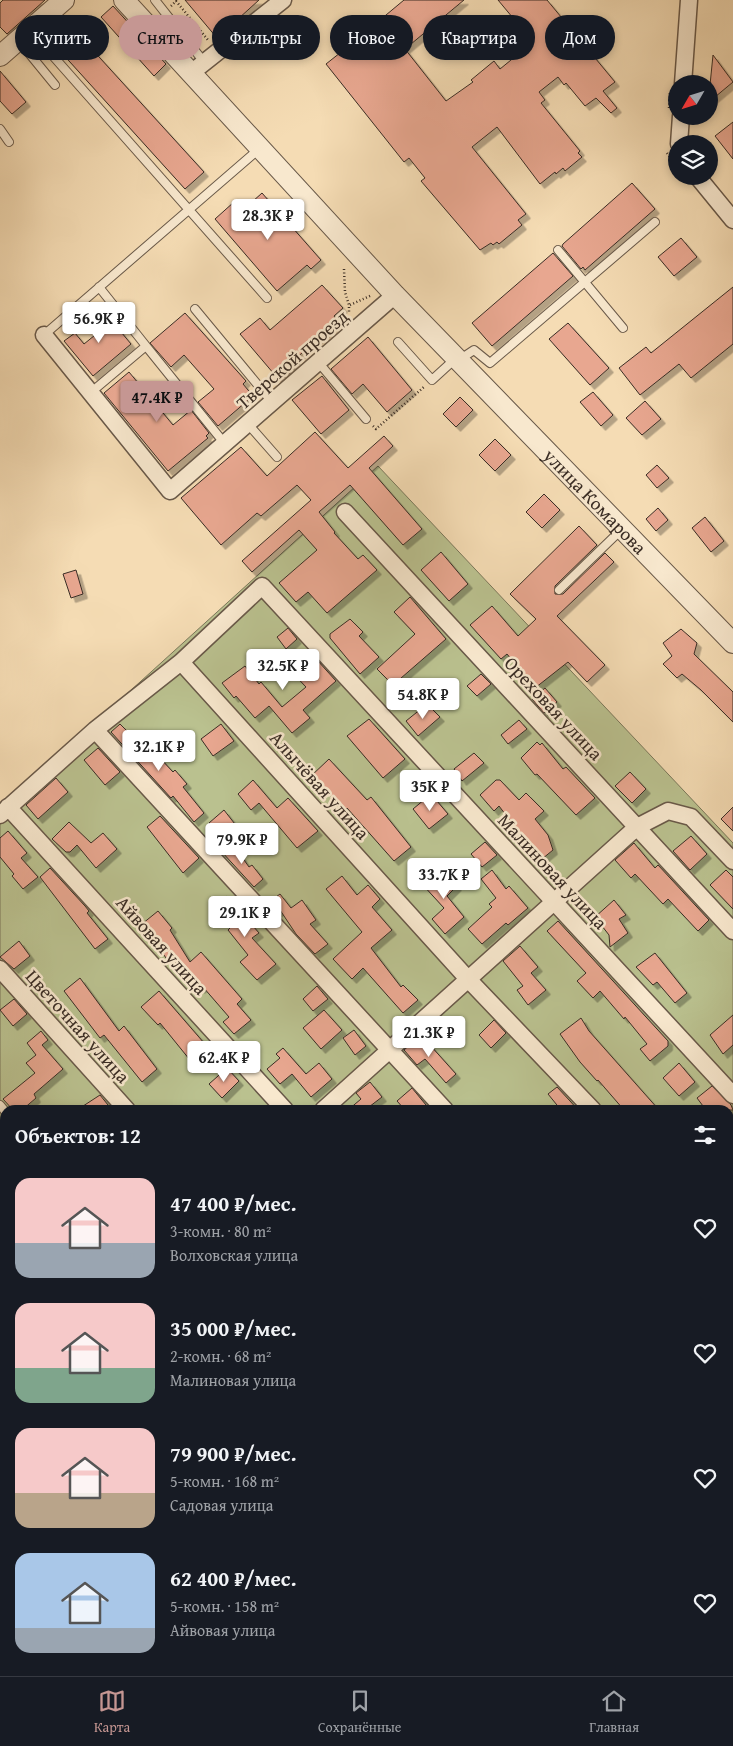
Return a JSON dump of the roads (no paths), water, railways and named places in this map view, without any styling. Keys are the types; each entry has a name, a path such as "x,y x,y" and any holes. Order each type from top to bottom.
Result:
{"street":[{"path":"47,15 64,0"},
{"path":"124,0 202,64 259,148 395,295"},
{"path":"202,64 283,0"},
{"path":"684,75 689,0"},
{"path":"0,56 15,43"},
{"path":"704,185 733,220"},
{"name":"улица Комарова","path":"395,295 456,360 732,641"},
{"name":"Тверской проезд","path":"89,394 170,491 273,404 395,295"},
{"path":"44,335 89,394"},
{"name":"Ореховая улица","path":"345,512 733,931"},
{"name":"Малиновая улица","path":"181,662 262,586 733,1095"},
{"path":"4,811 95,730 181,662"},
{"name":"Алычёвая улица","path":"181,662 467,978 588,1105"},
{"path":"95,730 440,1105"},
{"name":"Айвовая улица","path":"4,811 280,1105"},
{"path":"328,1105 389,1048 637,827 668,811 691,817 733,861"},
{"name":"Цветочная улица","path":"0,969 122,1105"}],"lane":[{"path":"155,0 202,64"},
{"path":"35,60 55,85"},
{"path":"57,60 268,298"},
{"path":"0,128 9,142"},
{"path":"44,335 259,148"},
{"path":"398,342 432,380 456,360 474,350 490,363 655,222"},
{"path":"558,250 623,328"},
{"path":"99,288 225,444"},
{"path":"195,309 273,404"},
{"path":"89,394 146,346"},
{"path":"318,363 366,419"},
{"path":"248,424 277,457"},
{"path":"559,590 622,529"}]}
